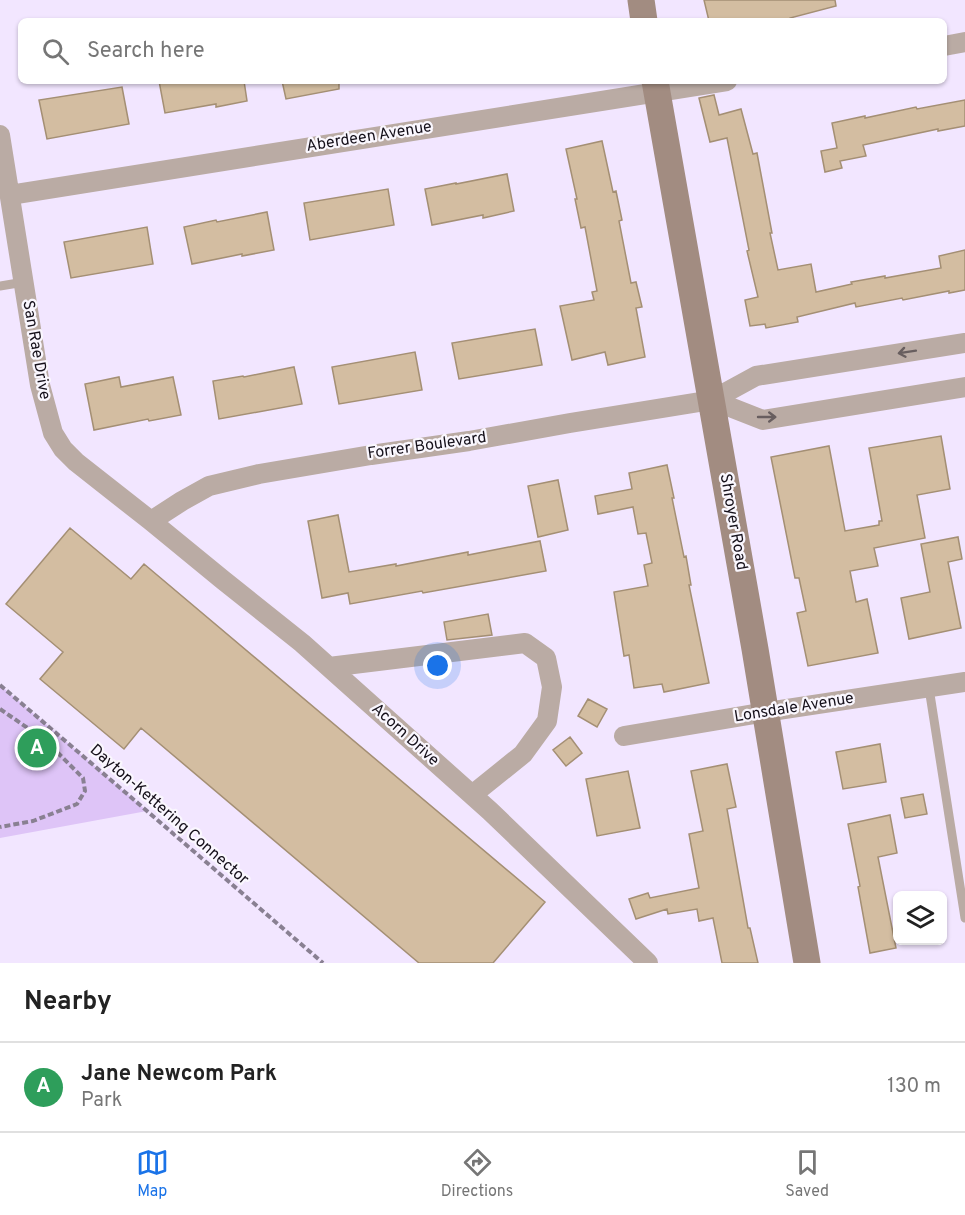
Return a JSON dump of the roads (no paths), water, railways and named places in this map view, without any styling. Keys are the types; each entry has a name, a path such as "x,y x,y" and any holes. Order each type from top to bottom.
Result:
{"main road":[{"path":"640,0 643,18"},
{"name":"Shroyer Road","path":"656,87 766,712 807,963"}],"street":[{"path":"947,45 965,42"},
{"name":"Aberdeen Avenue","path":"10,195 656,87 692,84"},
{"name":"San Rae Drive","path":"0,135 40,385 53,433 63,449 76,462 151,521"},
{"name":"Forrer Boulevard","path":"151,521 209,486 259,474 712,400 756,376 965,343"},
{"path":"712,400 763,420 965,387"},
{"name":"Acorn Drive","path":"151,521 329,667 472,795 648,963"},
{"path":"329,667 525,643 546,658 552,687 547,721 523,754 472,795"},
{"name":"Lonsdale Avenue","path":"624,736 965,682"}],"lane":[{"path":"0,286 24,282"},
{"path":"929,688 965,918"}],"place":[{"name":"Jane Newcom Park","path":"37,748"}]}
